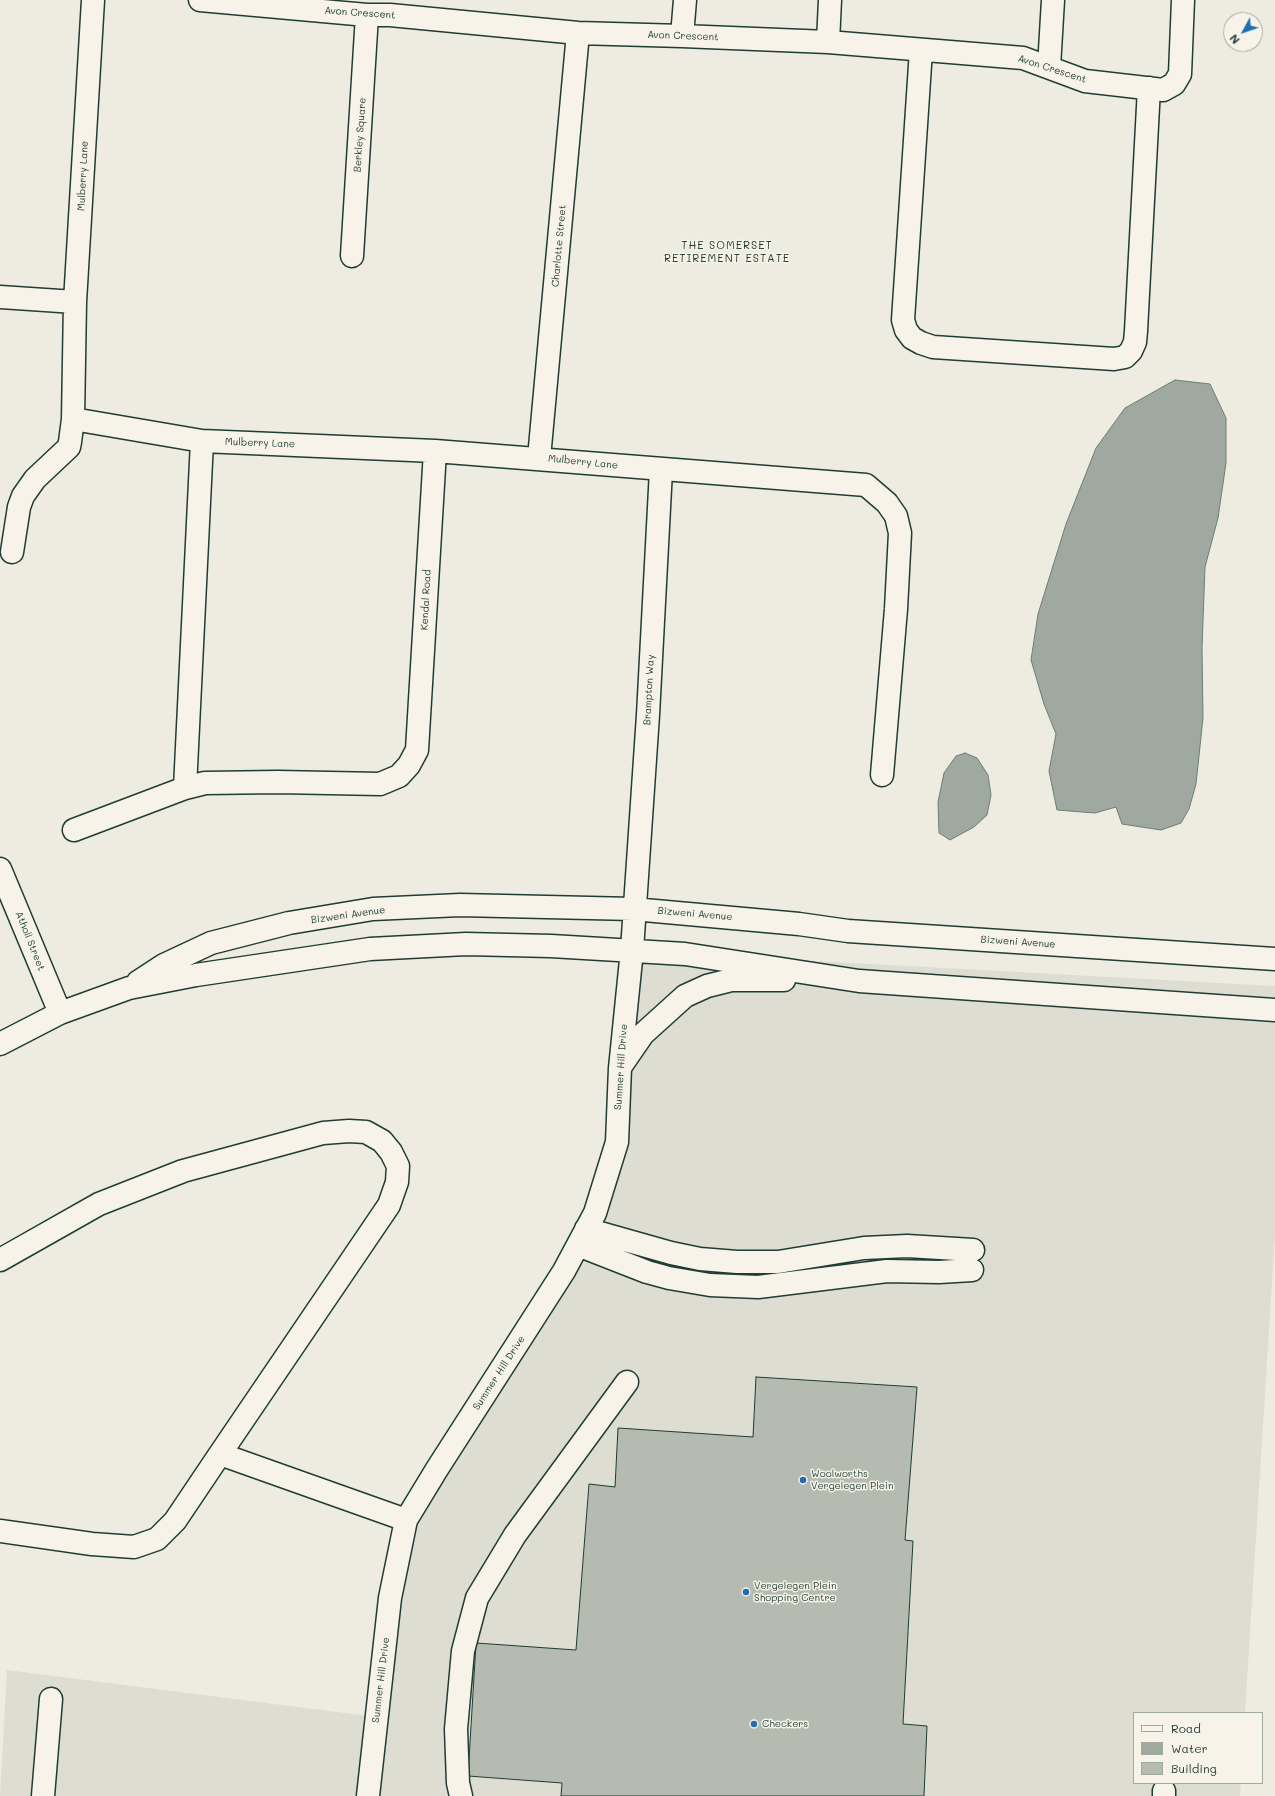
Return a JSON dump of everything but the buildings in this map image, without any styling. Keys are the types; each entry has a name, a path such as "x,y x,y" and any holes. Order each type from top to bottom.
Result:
{"street":[{"name":"Mulberry Lane","path":"94,0 75,302 73,419 202,441 435,451 539,458 661,470 866,486 887,503 896,516 900,533 896,609 882,775"},
{"name":"Avon Crescent","path":"200,0 368,15 391,8 578,33 828,42 1023,58 1085,81 1156,89"},
{"path":"682,36 685,0"},
{"path":"828,42 830,0"},
{"path":"1049,67 1053,0"},
{"path":"921,50 903,320 906,330 912,338 933,347 1114,359 1125,357 1131,351 1135,342 1156,89 1174,84 1180,74 1183,0"},
{"name":"Berkley Square","path":"352,256 368,15"},
{"name":"Charlotte Street","path":"539,458 578,33"},
{"path":"0,297 75,302"},
{"path":"12,552 19,507 24,496 35,479 69,447 73,419"},
{"path":"74,830 185,788 202,441"},
{"name":"Kendal Road","path":"185,788 212,783 278,782 380,784 399,776 409,765 417,750 435,451"},
{"name":"Brampton Way","path":"632,950 648,714 661,470"},
{"name":"Atholl Street","path":"0,869 60,1013"},
{"name":"Bizweni Avenue","path":"129,988 164,965 211,943 289,923 373,909 460,905 634,909 809,925 848,931 1275,959"},
{"name":"Bizweni Avenue","path":"0,1044 60,1013 129,988 196,974 370,949 466,944 551,946 685,954 859,981 1275,1010"},
{"name":"Summer Hill Drive","path":"368,1796 390,1598 406,1520 564,1271 595,1213 617,1142 620,1068 632,950"},
{"path":"620,1068 643,1034 657,1020 685,996 707,986 731,980 859,981"},
{"path":"0,1260 99,1204 183,1170 323,1133 349,1131 366,1132 382,1141 391,1152 398,1166 397,1182 389,1205 175,1521 157,1540 134,1547 92,1544 0,1530"},
{"path":"582,1237 647,1272 669,1278 710,1285 758,1287 972,1260"},
{"path":"461,1796 458,1784 456,1729 462,1652 477,1598 515,1535 627,1382"},
{"path":"220,1454 406,1520"},
{"path":"43,1796 51,1698"}],"shaded area":[{"path":"632,951 1275,986 1275,1234 1245,1712 1133,1712 1133,1784 1241,1784 1240,1796 0,1796 7,1670 376,1717 406,1520 566,1272 617,1142"}],"water":[{"path":"1175,380 1210,384 1226,418 1226,463 1218,518 1205,567 1202,648 1203,718 1196,784 1189,809 1181,823 1161,830 1122,824 1116,807 1095,813 1057,810 1049,771 1056,734 1044,704 1031,660 1038,614 1066,524 1096,448 1125,408"},
{"path":"965,753 977,758 988,775 991,795 987,815 974,827 950,840 939,833 938,802 944,773 956,756"}],"place":[{"name":"Woolworths Vergelegen Plein","path":"803,1480"},
{"name":"Vergelegen Plein Shopping Centre","path":"746,1592"},
{"name":"Checkers","path":"754,1724"}],"district":[{"name":"THE SOMERSET RETIREMENT ESTATE","path":"727,252"}]}
